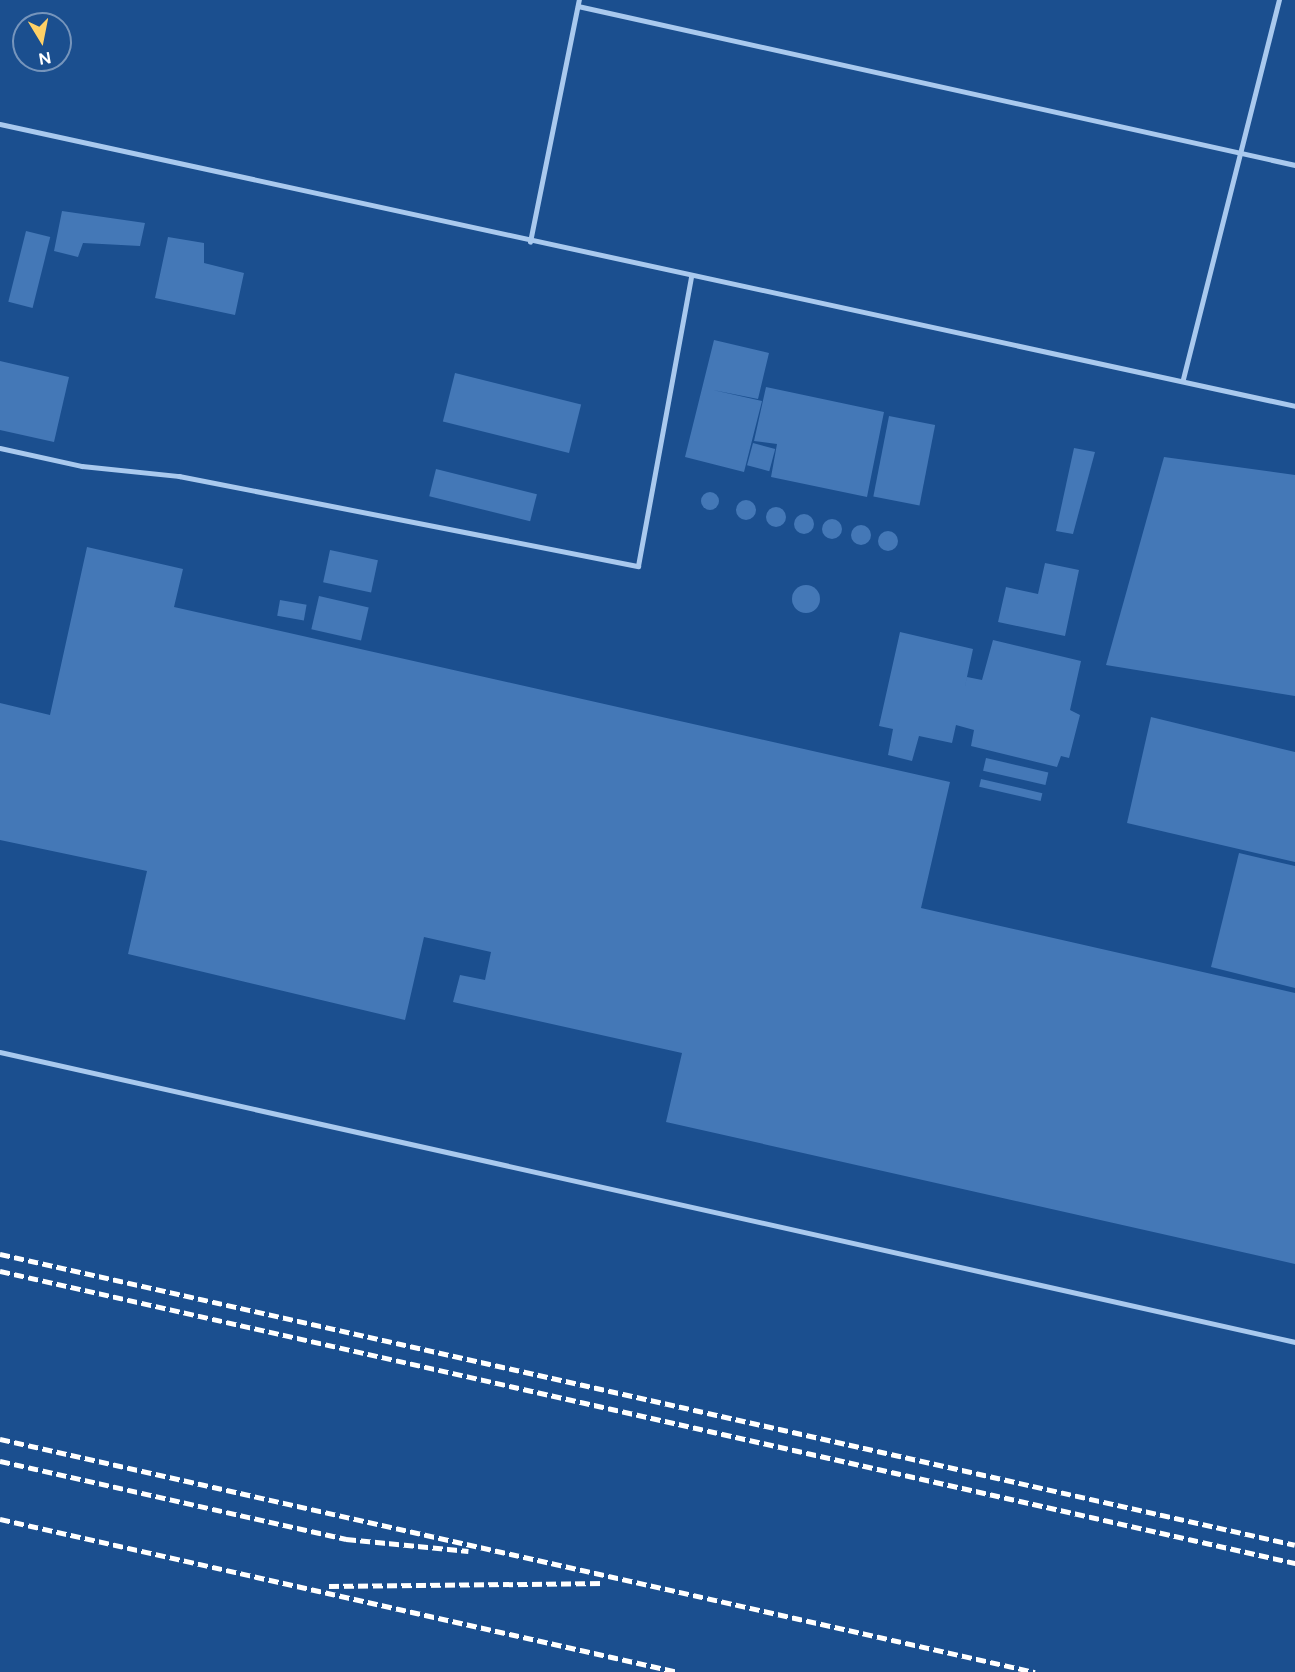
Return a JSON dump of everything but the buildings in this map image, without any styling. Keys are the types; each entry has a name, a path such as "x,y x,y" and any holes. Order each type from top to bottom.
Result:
{"lane":[{"path":"530,242 579,0"},
{"path":"1183,379 1279,0"},
{"path":"578,6 1295,165"},
{"path":"0,124 530,242 1183,379 1295,406"},
{"path":"0,448 82,466 179,476 638,566 691,276"},
{"path":"0,1052 1295,1342"}],"railway":[{"path":"0,1254 1295,1545"},
{"path":"0,1271 1295,1563"},
{"path":"0,1439 1035,1672"},
{"path":"0,1461 346,1539 468,1551"},
{"path":"0,1519 678,1672"},
{"path":"329,1586 604,1583"}]}
